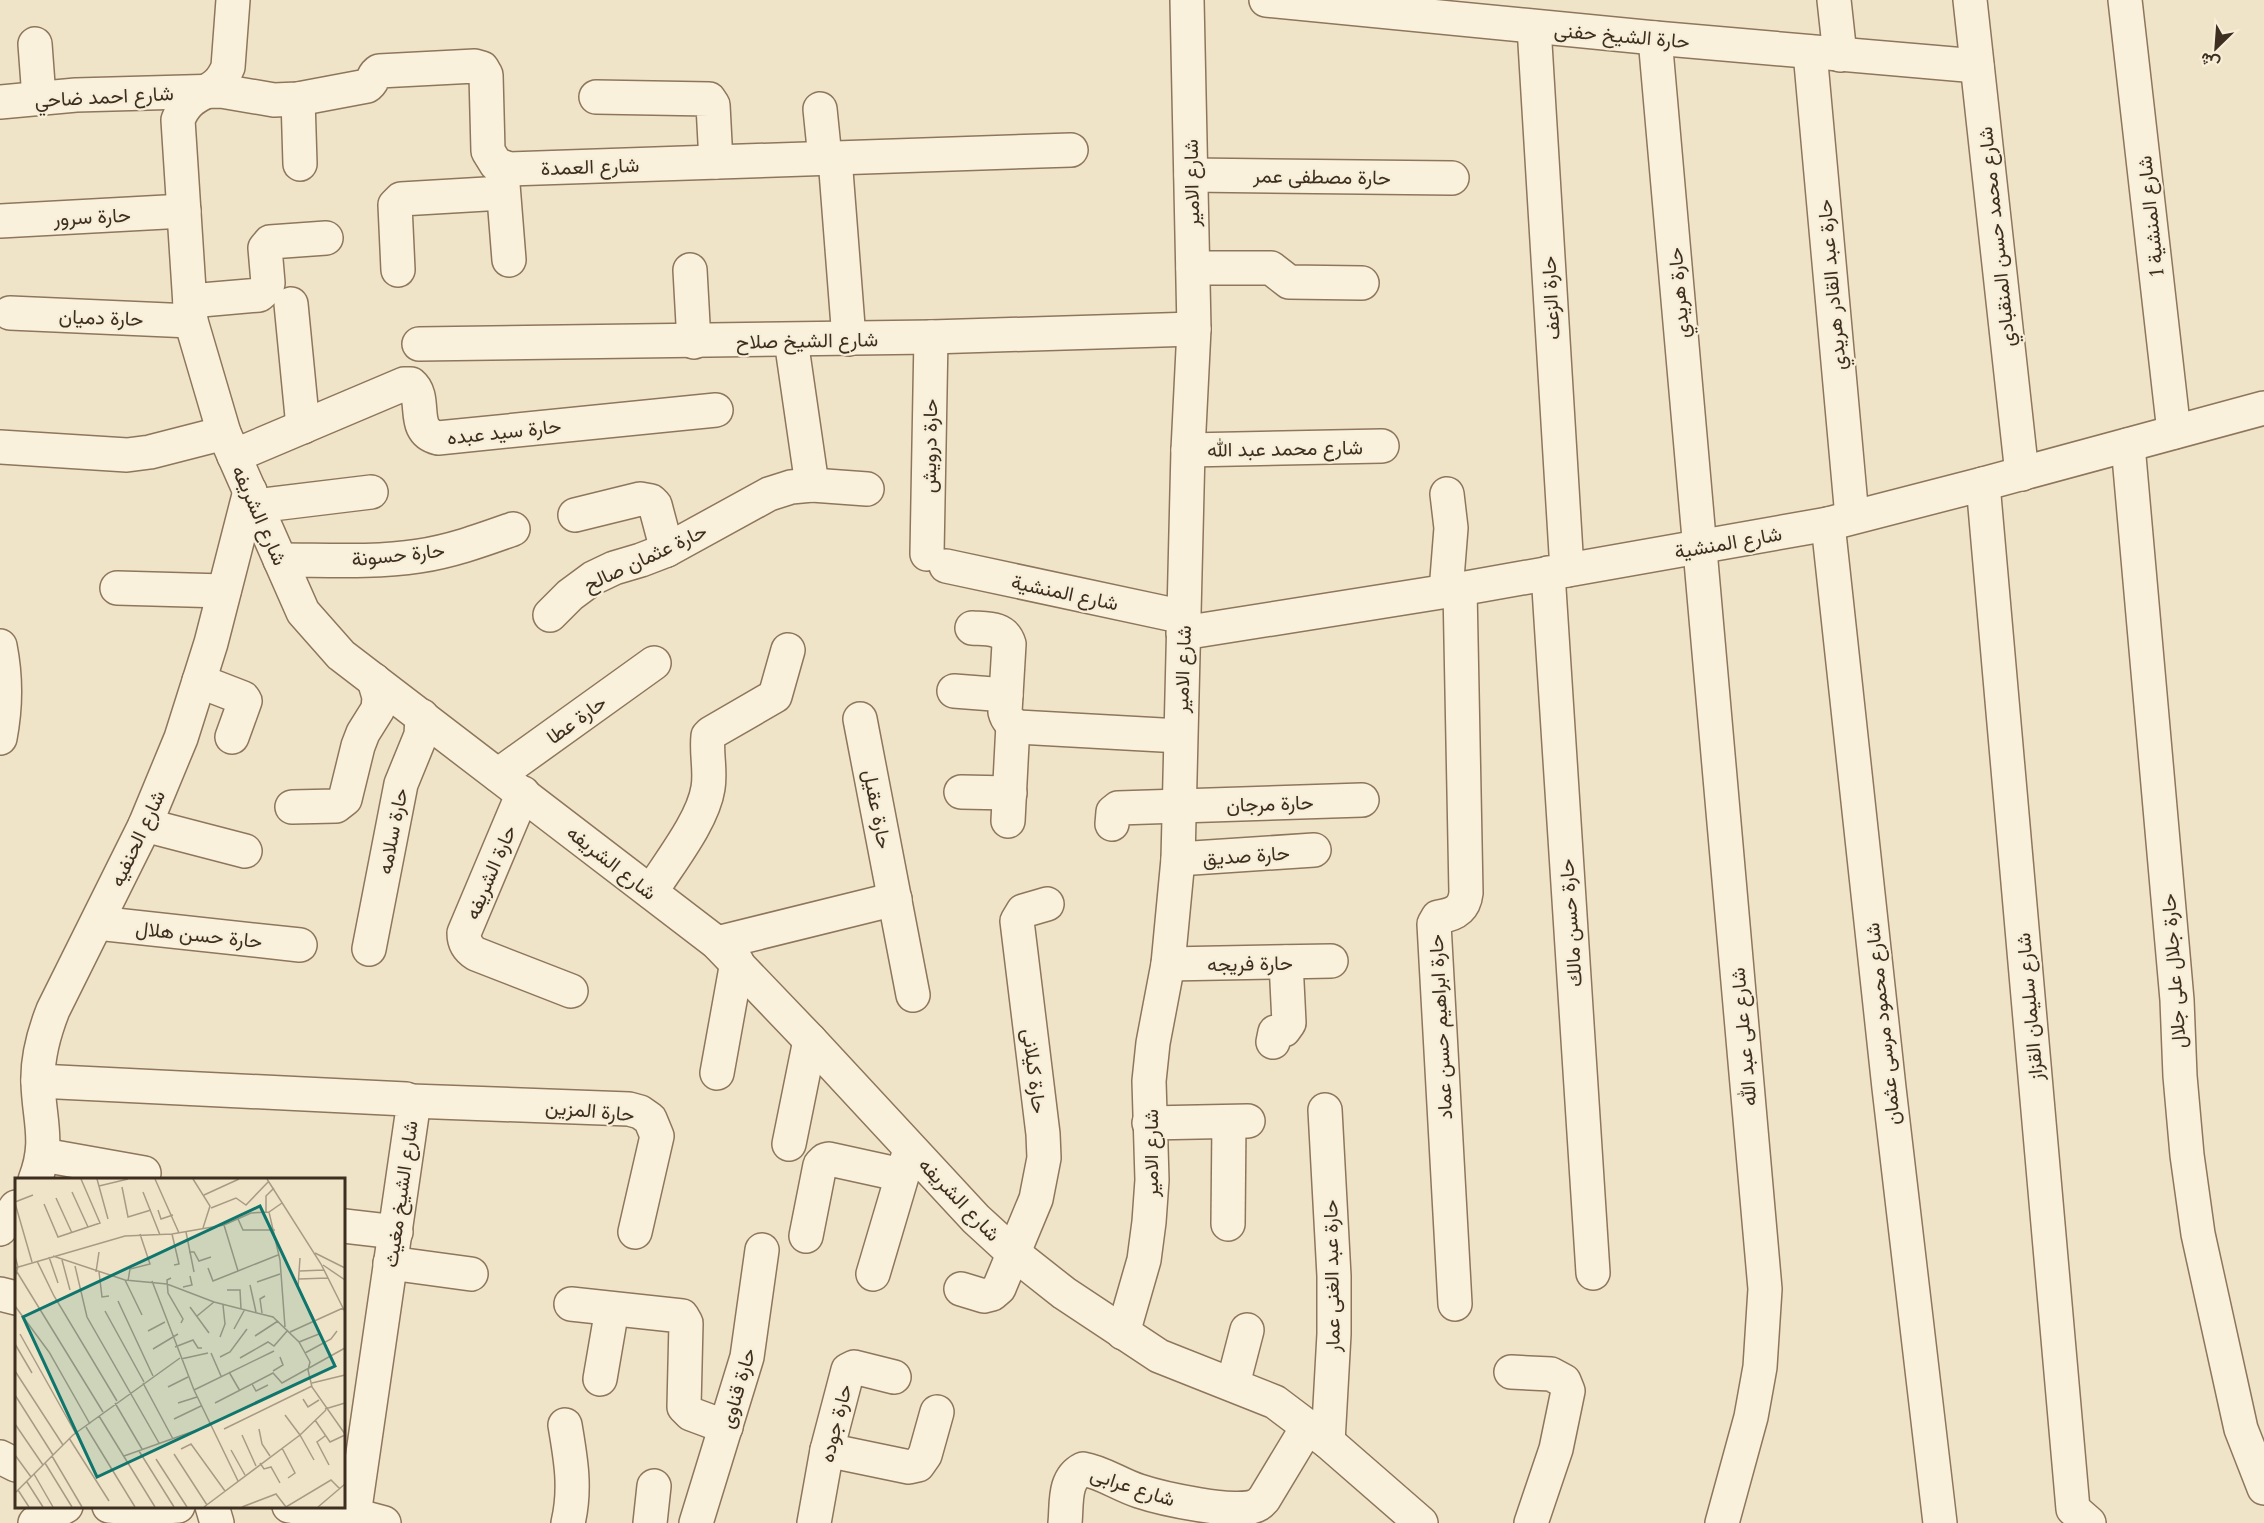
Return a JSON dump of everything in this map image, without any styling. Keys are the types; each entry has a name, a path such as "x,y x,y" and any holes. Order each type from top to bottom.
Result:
{"street":[{"name":"شارع الشريفه","path":"233,0 228,67 224,77 217,86 189,101 178,120 191,310 229,445 303,612 341,655 651,891 727,953 810,1040 906,1162 1012,1252 1064,1293 1160,1356 1275,1402 1318,1434 1421,1523"},
{"name":"شارع الامير","path":"1123,1333 1144,1260 1149,1222 1152,1180 1149,1081 1153,1043 1168,964 1178,859 1188,450 1194,329 1187,0"},
{"name":"حارة الشيخ حفنى","path":"1266,0 1534,27 1977,66"},
{"name":"حارة عبد القادر هريدي","path":"1834,0 1825,54 1840,521"},
{"name":"شارع محمد حسن المنقبادي","path":"1970,0 2022,474"},
{"name":"شارع المنشية 1","path":"2125,0 2174,432"},
{"name":"حارة الزعف","path":"1534,27 1557,571"},
{"name":"حارة هريدي","path":"1655,38 1700,548"},
{"path":"35,44 39,98"},
{"path":"207,92 221,91 274,100 298,99 367,86 372,82 374,74 379,71 482,68 486,75 489,151 502,180 509,260"},
{"name":"شارع احمد ضاحي","path":"0,102 76,94 207,92"},
{"path":"596,97 709,99 713,105 716,162"},
{"path":"298,99 300,164"},
{"path":"820,109 830,158 849,339"},
{"name":"شارع العمدة","path":"398,270 395,205 401,199 502,180 509,169 1071,150"},
{"name":"حارة مصطفى عمر","path":"1191,175 1452,178"},
{"name":"حارة سرور","path":"0,221 184,212"},
{"name":"حارة دميان","path":"10,313 191,310 259,295 267,288 265,248 270,242 326,238"},
{"path":"1193,268 1271,268 1289,282 1362,283"},
{"path":"690,270 694,342"},
{"path":"291,304 303,427"},
{"name":"شارع الشيخ صلاح","path":"419,344 849,339 1194,329"},
{"name":"حارة درويش","path":"931,337 936,560"},
{"path":"791,340 812,484"},
{"name":"حارة سيد عبده","path":"0,447 127,455 229,445 303,427 404,384 411,384 416,389 421,425 426,433 438,438 716,410"},
{"name":"شارع المنشية","path":"936,560 1184,625 1453,590 1700,548 1840,521 2264,408"},
{"name":"حارة جلال على جلال","path":"2128,445 2177,1000 2180,1076 2187,1155 2198,1234 2241,1429 2264,1488"},
{"name":"شارع محمد عبد الله","path":"1188,450 1382,446"},
{"name":"حارة عثمان صالح","path":"550,615 570,595 593,578 614,568 667,550 769,494 791,487 812,484 867,489"},
{"name":"شارع سليمان القزاز","path":"1983,484 2073,1509 2089,1523"},
{"path":"253,499 371,492"},
{"path":"1447,494 1451,528 1453,590"},
{"name":"شارع الحنفيه","path":"39,1167 44,1131 38,1081 45,1031 53,1010 145,825 181,738 253,499"},
{"path":"575,515 640,499 651,501 655,505 667,550"},
{"name":"شارع محمود مرسى عثمان","path":"1840,521 1888,1077 1940,1523"},
{"name":"حارة حسونة","path":"280,560 377,560 418,556 450,550 513,529"},
{"name":"شارع على عبد الله","path":"1700,548 1765,1289 1760,1367 1753,1407 1722,1523"},
{"name":"حارة حسن مالك","path":"1557,571 1593,1273"},
{"path":"117,588 224,591"},
{"name":"حارة ابراهيم حسن عماد","path":"1453,590 1466,892 1465,900 1458,912 1438,917 1434,924 1455,1304"},
{"path":"961,792 1009,807 1008,639 1000,632 972,628"},
{"path":"0,646 5,687 0,738"},
{"path":"651,891 696,821 705,801 710,774 708,736 775,696 788,650"},
{"name":"حارة عطا","path":"511,784 654,663"},
{"path":"292,807 336,806 345,799 363,733 378,709 379,697 374,680"},
{"path":"199,681 243,698 245,702 232,737"},
{"path":"954,691 1009,710 1018,727 1180,736"},
{"name":"حارة سلامه","path":"369,949 401,784 421,735 422,716"},
{"name":"حارة عقيل","path":"860,719 913,995"},
{"name":"حارة الشريفه","path":"511,784 464,939 466,945 476,954 571,991"},
{"name":"حارة مرجان","path":"1112,824 1113,812 1118,808 1362,800"},
{"path":"145,825 245,851"},
{"name":"حارة صديق","path":"1178,859 1314,850"},
{"path":"717,1073 727,953 895,900"},
{"name":"حارة كيلانى","path":"961,1289 984,1296 992,1294 999,1288 1041,1182 1044,1158 1043,1134 1017,921 1023,911 1047,904"},
{"name":"حارة حسن هلال","path":"97,923 300,945"},
{"name":"حارة فريجه","path":"1168,964 1331,961"},
{"path":"1273,1042 1275,1032 1284,1030 1289,1023 1286,962"},
{"path":"789,1144 810,1040"},
{"name":"شارع الشيخ مغيث","path":"38,1081 406,1098 411,1101 413,1108 393,1248 369,1519"},
{"name":"حارة المزين","path":"411,1101 629,1109 640,1112 650,1119 657,1136 635,1232"},
{"name":"حارة عبد الغنى عمار","path":"1318,1434 1334,1334 1334,1276 1325,1110"},
{"path":"1149,1123 1239,1121 1228,1224"},
{"path":"806,1236 820,1165 825,1160 906,1162 873,1274"},
{"path":"39,1167 144,1173"},
{"path":"0,1229 15,1208"},
{"path":"345,1226 393,1248 471,1274"},
{"name":"حارة قناوى","path":"696,1523 747,1357 762,1250"},
{"path":"0,1294 15,1298"},
{"path":"571,1304 675,1315 685,1319 684,1407 691,1414 726,1427"},
{"path":"600,1379 612,1309"},
{"path":"1233,1384 1248,1330"},
{"name":"حارة جوده","path":"814,1523 827,1450 848,1370 854,1367 894,1377"},
{"path":"1511,1372 1551,1374 1564,1381 1568,1391 1556,1449 1531,1523"},
{"path":"827,1450 909,1467 918,1465 925,1455 937,1412"},
{"path":"565,1425 573,1483 573,1500 568,1523"},
{"name":"شارع عرابى","path":"1065,1523 1069,1484 1076,1472 1083,1469 1092,1470 1139,1491 1219,1515 1257,1506 1318,1434"},
{"path":"0,1457 15,1464"},
{"path":"650,1523 654,1486"},
{"path":"35,1523 62,1508"},
{"path":"130,1508 153,1508"},
{"path":"213,1508 217,1523"},
{"path":"302,1508 369,1519"}]}
